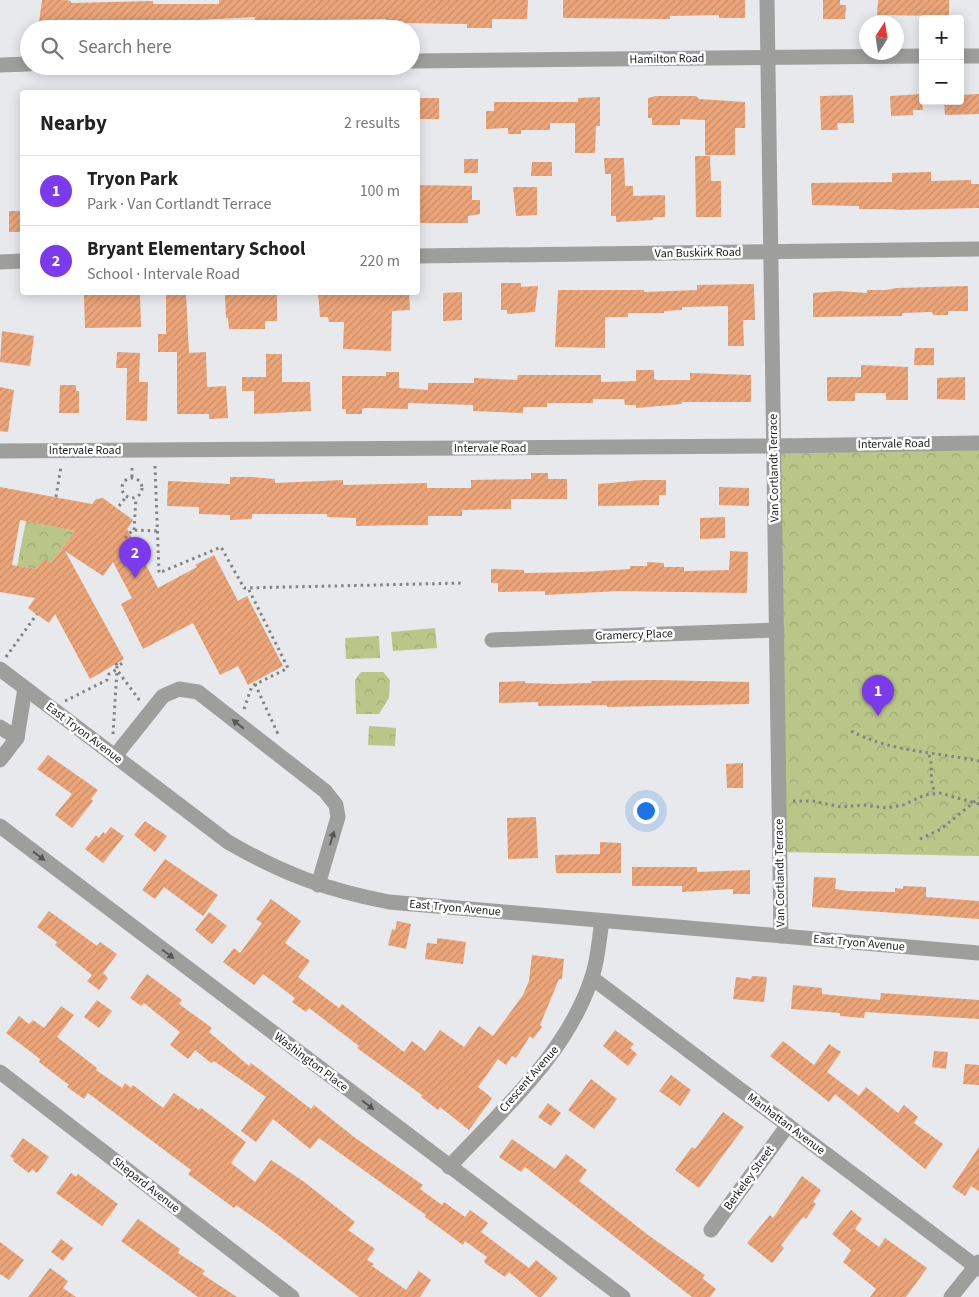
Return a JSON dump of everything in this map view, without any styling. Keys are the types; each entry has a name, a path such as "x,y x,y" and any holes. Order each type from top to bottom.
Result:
{"street":[{"name":"Van Cortlandt Terrace","path":"767,0 781,936"},
{"name":"Hamilton Road","path":"420,61 919,56"},
{"path":"964,56 979,56"},
{"path":"0,65 20,64"},
{"name":"Van Buskirk Road","path":"420,256 979,249"},
{"path":"0,262 20,261"},
{"name":"Intervale Road","path":"0,451 774,446 979,442"},
{"name":"Gramercy Place","path":"492,640 777,630"},
{"name":"East Tryon Avenue","path":"3,663 25,688 228,842 264,863 342,893 389,902 979,953"},
{"path":"0,760 17,738 25,688"},
{"path":"114,755 168,692 185,689 198,692 325,791 336,805 338,817 318,885"},
{"path":"0,727 17,738"},
{"name":"Washington Place","path":"0,826 623,1297"},
{"name":"Crescent Avenue","path":"449,1167 547,1060 567,1033 581,1006 592,978 602,921"},
{"name":"Manhattan Avenue","path":"592,978 978,1266"},
{"name":"Shepard Avenue","path":"0,1072 292,1297"},
{"name":"Berkeley Street","path":"711,1230 788,1125"},
{"path":"951,1297 978,1266"}],"path":[{"path":"56,497 63,450"},
{"path":"154,450 159,573 221,547 244,588 464,583"},
{"path":"126,497 122,491 122,485 126,480 132,478 139,480 142,486 141,493 136,498 134,530"},
{"path":"126,497 136,498"},
{"path":"120,506 126,497"},
{"path":"125,538 129,532 134,530 158,532"},
{"path":"238,724 252,686 288,668 248,588"},
{"path":"3,663 37,614"},
{"path":"51,708 107,680 109,674 117,666 125,662"},
{"path":"117,666 133,694 151,712"},
{"path":"114,755 117,666"},
{"path":"255,684 280,738"},
{"path":"851,731 883,744 929,754 979,761"},
{"path":"929,754 932,764 932,786 936,793"},
{"path":"779,801 813,801 841,807 863,805 887,808 903,805 925,795 936,793 979,804"},
{"path":"920,839 941,829 979,798"}],"green space":[{"path":"979,443 979,856 780,852 774,446"},
{"path":"26,521 75,531 51,563 45,559 36,569 17,566"},
{"path":"435,628 437,648 393,651 391,632"},
{"path":"379,636 380,658 346,659 345,638"},
{"path":"361,672 383,672 390,680 389,698 379,714 356,714 355,680"},
{"path":"369,726 396,728 395,746 368,745"}],"building":[{"path":"42,0 64,0 71,1 71,3 153,1 153,4 219,4 219,0 528,0 527,19 492,19 492,28 467,28 467,24 420,23 420,20 386,19 255,20 255,17 198,20 39,20"},
{"path":"563,0 745,0 745,18 719,18 719,15 670,16 670,19 563,18"},
{"path":"823,0 840,0 840,5 846,5 845,19 823,19"},
{"path":"878,0 949,0 949,15 877,15"},
{"path":"919,94 919,105 923,105 923,110 913,110 913,115 891,116 890,96"},
{"path":"979,94 979,114 945,115 944,105 964,105 964,95"},
{"path":"853,95 854,123 837,123 838,130 821,130 820,96"},
{"path":"656,96 696,96 699,99 745,102 745,128 735,128 735,155 705,155 705,120 680,119 680,125 652,125 652,118 648,118 648,98"},
{"path":"600,97 600,126 596,126 595,153 575,153 575,123 550,123 550,130 521,130 521,134 508,134 508,128 486,129 486,111 494,111 494,102 578,102 578,98"},
{"path":"420,98 439,98 439,119 420,119"},
{"path":"695,156 710,156 711,181 721,181 721,217 696,217"},
{"path":"604,158 624,158 625,186 633,186 633,196 665,195 665,217 653,217 653,220 616,222 616,216 611,216 611,174 605,174"},
{"path":"464,159 478,159 478,173 464,173"},
{"path":"532,162 552,162 552,176 531,176"},
{"path":"931,172 931,181 971,180 971,184 979,184 979,208 895,210 859,209 859,206 812,205 811,183 892,182 892,173"},
{"path":"420,185 472,186 472,200 480,200 480,214 468,216 468,223 420,223"},
{"path":"513,187 537,187 537,215 516,216"},
{"path":"9,211 20,211 20,232 9,232"},
{"path":"501,283 521,283 521,287 538,286 535,312 507,314 507,310 501,310"},
{"path":"754,284 755,320 743,320 744,346 728,346 728,306 682,307 682,310 664,311 664,313 628,313 628,317 605,317 605,348 555,347 558,290 644,290 644,292 697,290 697,285"},
{"path":"968,286 968,311 948,311 948,315 933,315 932,312 902,313 902,316 813,317 813,293 838,291 867,293 867,290"},
{"path":"462,292 462,320 443,321 443,293"},
{"path":"84,295 140,295 141,327 85,328"},
{"path":"166,295 186,295 189,353 206,352 207,387 226,386 228,418 209,419 209,414 177,414 177,352 158,352 158,334 166,334"},
{"path":"225,295 277,295 277,321 265,321 265,329 229,329 228,318 226,318"},
{"path":"318,295 409,295 410,310 392,311 391,351 343,349 344,322 329,322 328,317 320,317"},
{"path":"2,331 34,336 30,366 0,362"},
{"path":"915,348 934,348 934,365 914,365"},
{"path":"117,352 140,353 139,382 148,382 147,421 126,420 127,368 116,368"},
{"path":"266,354 282,354 282,382 310,382 311,411 254,414 254,391 242,391 242,377 266,377"},
{"path":"861,365 908,367 908,400 886,400 886,393 855,393 855,401 827,401 827,377 861,377"},
{"path":"636,370 654,370 654,379 657,380 690,380 690,373 751,375 751,402 682,402 682,404 636,408 636,405 625,405 624,399 593,399 593,403 547,403 547,407 523,407 523,413 473,411 473,405 408,403 408,409 365,408 362,409 362,414 346,414 346,409 342,409 342,376 386,376 386,372 399,372 399,388 428,390 428,383 474,383 474,378 517,380 518,375 601,375 601,382 636,381"},
{"path":"965,377 965,400 937,399 937,378"},
{"path":"60,385 76,385 76,391 79,391 79,413 59,413"},
{"path":"0,387 14,390 8,432 0,431"},
{"path":"531,473 548,473 548,479 567,479 567,499 511,499 511,509 462,510 462,516 428,516 428,525 356,526 356,518 327,517 327,514 252,514 252,519 230,520 230,515 199,514 199,507 167,506 168,481 230,484 230,477 252,477 275,479 275,483 343,480 343,485 427,483 427,488 471,488 471,480 531,479"},
{"path":"666,480 666,495 659,495 659,505 598,506 598,484"},
{"path":"0,487 92,504 96,499 103,498 133,520 127,529 158,588 197,567 195,565 214,555 238,601 247,596 283,666 248,685 238,666 220,675 193,623 143,649 121,604 132,598 113,562 103,576 65,551 124,659 90,679 55,614 49,623 28,608 35,598 0,592","holes":["20,520 75,531 51,563 45,558 36,569 12,565"]},
{"path":"719,487 749,488 749,506 719,505"},
{"path":"725,517 725,538 700,539 700,518"},
{"path":"730,551 748,552 747,593 618,591 545,595 545,591 498,592 498,583 491,583 491,569 524,570 524,573 583,572 630,569 630,566 647,566 647,562 664,563 664,567 684,567 684,571 729,570"},
{"path":"525,681 525,683 556,684 592,683 591,681 749,682 749,704 607,707 607,705 538,706 538,702 499,703 499,682"},
{"path":"48,755 98,790 91,799 93,801 72,828 55,815 72,794 37,769"},
{"path":"743,763 743,788 727,788 726,764"},
{"path":"536,817 538,858 508,859 507,818"},
{"path":"145,821 167,836 155,852 134,835"},
{"path":"111,827 124,836 103,863 85,849 96,835 99,838 103,832 105,834"},
{"path":"600,842 621,843 621,873 556,873 555,855 600,854"},
{"path":"165,859 218,895 203,916 164,887 155,899 142,890"},
{"path":"632,867 697,867 697,872 750,870 750,894 733,894 733,889 682,892 682,886 632,886"},
{"path":"814,877 836,878 835,889 848,891 895,892 895,888 903,889 903,886 926,887 926,897 979,901 979,919 812,907"},
{"path":"271,899 301,921 285,943 310,961 298,977 339,1008 342,1004 404,1052 412,1041 425,1051 440,1030 464,1047 479,1026 493,1036 523,995 529,981 532,955 564,959 562,979 559,979 540,1025 542,1027 533,1039 530,1036 516,1058 512,1056 506,1065 498,1059 478,1087 492,1098 469,1130 440,1107 438,1110 421,1097 422,1095 357,1048 359,1046 309,1008 306,1012 292,1002 295,998 263,974 254,985 223,962 234,948 240,953 262,923 256,919"},
{"path":"49,911 97,946 100,942 117,954 103,973 108,978 99,990 87,981 92,975 55,945 57,942 37,927"},
{"path":"209,912 227,926 212,944 195,930"},
{"path":"397,921 411,924 406,949 388,945 392,929 395,930"},
{"path":"437,938 466,942 463,964 425,959 427,943 437,944"},
{"path":"147,974 182,1000 179,1004 212,1028 209,1032 249,1066 251,1063 311,1109 314,1105 354,1137 423,1185 420,1189 442,1205 444,1202 465,1217 470,1210 488,1223 481,1232 529,1268 536,1260 558,1278 541,1297 538,1297 509,1272 505,1277 486,1264 484,1261 487,1257 465,1241 463,1245 425,1217 426,1215 319,1138 310,1149 273,1119 256,1142 241,1131 266,1097 214,1061 211,1063 195,1050 188,1059 170,1045 180,1032 144,1003 141,1006 130,998"},
{"path":"752,976 767,977 764,1002 733,999 736,977 751,979"},
{"path":"793,985 822,988 822,994 880,1000 881,993 979,1000 979,1019 865,1012 864,1018 840,1016 840,1013 791,1009"},
{"path":"97,1000 112,1011 99,1028 84,1017"},
{"path":"61,1006 74,1015 57,1037 97,1068 96,1070 122,1088 125,1083 131,1088 133,1085 163,1108 174,1093 199,1110 201,1108 246,1142 231,1163 255,1182 271,1160 303,1181 355,1222 348,1230 375,1249 367,1260 374,1264 372,1266 406,1290 419,1271 431,1280 420,1297 359,1297 269,1228 236,1205 234,1208 188,1174 191,1170 88,1093 84,1099 67,1087 69,1085 39,1062 40,1059 6,1033 19,1016 29,1024 33,1020 44,1028"},
{"path":"615,1030 634,1044 630,1048 637,1054 628,1066 603,1046"},
{"path":"783,1041 814,1065 829,1044 841,1052 827,1072 859,1096 866,1087 898,1113 904,1105 918,1117 914,1123 943,1144 925,1169 835,1094 829,1102 770,1056"},
{"path":"934,1051 948,1052 946,1069 932,1067"},
{"path":"965,1064 979,1065 979,1085 963,1084"},
{"path":"671,1075 691,1090 680,1106 659,1091"},
{"path":"591,1079 617,1099 594,1129 568,1110"},
{"path":"548,1103 561,1113 551,1126 538,1117"},
{"path":"723,1112 744,1127 699,1188 675,1170 692,1147 695,1149"},
{"path":"23,1138 49,1157 37,1173 32,1169 29,1173 13,1161 14,1159 10,1156"},
{"path":"512,1139 555,1169 566,1154 587,1170 579,1181 648,1235 705,1275 702,1278 716,1289 710,1297 692,1297 525,1167 521,1172 499,1157"},
{"path":"979,1147 979,1191 971,1186 965,1196 952,1187"},
{"path":"71,1173 76,1177 78,1174 118,1204 102,1226 56,1193"},
{"path":"802,1176 821,1190 813,1202 816,1204 806,1219 803,1217 781,1245 784,1248 772,1263 747,1243 770,1215 773,1218"},
{"path":"851,1210 862,1219 855,1229 879,1247 885,1238 927,1268 906,1297 870,1297 876,1289 843,1262 851,1250 832,1234"},
{"path":"138,1219 180,1249 178,1253 205,1271 202,1274 237,1297 198,1297 121,1241"},
{"path":"61,1239 73,1248 63,1261 51,1252"},
{"path":"0,1242 24,1260 9,1280 0,1274"},
{"path":"50,1268 68,1281 63,1288 76,1297 28,1297"}],"place":[{"name":"Bryant Elementary School","path":"135,578"},
{"name":"Tryon Park","path":"878,716"}]}
